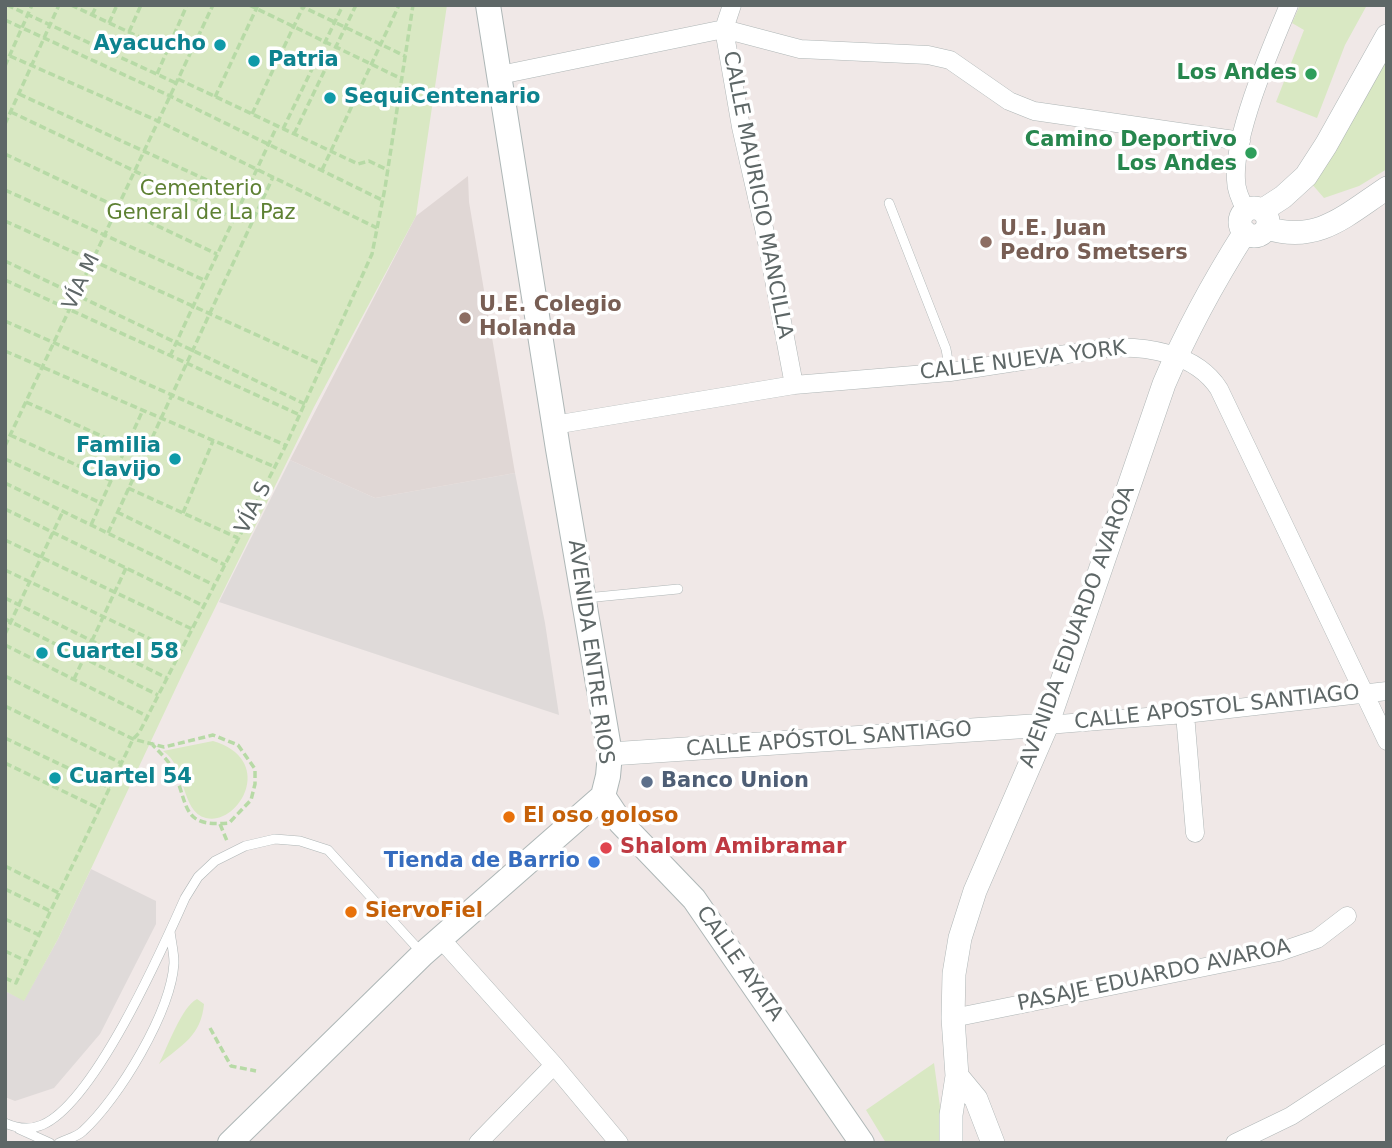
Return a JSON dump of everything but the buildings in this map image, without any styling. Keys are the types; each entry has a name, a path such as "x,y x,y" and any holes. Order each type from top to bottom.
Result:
{"main road":[{"name":"AVENIDA ENTRE RIOS","path":"230,1143 432,947 603,796 608,776 610,754 554,425 488,5"},
{"name":"CALLE AYATA","path":"603,796 621,822 694,899 862,1143"}],"street":[{"name":"CALLE MAURICIO MANCILLA","path":"732,5 724,29 741,127 794,385"},
{"path":"1285,7 1241,141 1236,179 1255,220 1290,234 1316,231 1340,219 1387,188"},
{"path":"500,75 724,29 800,49 928,55 950,60 1009,101 1034,111 1241,141"},
{"name":"AVENIDA EDUARDO AVAROA","path":"951,1143 951,1115 957,1076 953,1018 954,974 960,938 975,891 1047,725 1175,357 1209,291 1255,220 1306,176 1387,36"},
{"name":"CALLE NUEVA YORK","path":"554,425 794,385 950,372 1129,346 1175,357 1199,368 1219,389 1387,741"},
{"name":"CALLE APOSTOL SANTIAGO","path":"1047,725 1185,714 1387,691"},
{"path":"1185,714 1195,833"},
{"name":"CALLE APÓSTOL SANTIAGO","path":"610,754 1047,725"},
{"name":"PASAJE EDUARDO AVAROA","path":"953,1018 1279,952 1317,939 1347,916"},
{"path":"432,947 554,1065 619,1143"},
{"path":"1235,1143 1291,1116 1387,1053"},
{"path":"478,1143 554,1065"},
{"path":"957,1076 976,1099 993,1143"}],"lane":[{"path":"889,203 946,349 950,372"},
{"path":"584,598 678,589"},
{"path":"18,1129 41,1125 69,1105 99,1067 198,877 215,861 245,846 275,839 300,841 328,850 432,947"},
{"path":"59,1143 82,1133 114,1096 135,1062 168,994 174,963 170,931"},
{"path":"5,1123 50,1143"}],"path":[{"path":"7,5 358,164 369,161 388,170"},
{"path":"5,66 32,5"},
{"path":"5,124 59,5"},
{"path":"71,5 167,50"},
{"path":"92,15 97,5"},
{"path":"109,23 117,5"},
{"path":"129,32 141,5"},
{"path":"157,74 187,5"},
{"name":"VÍA M","path":"5,446 212,5"},
{"path":"249,5 402,79"},
{"path":"283,129 343,5"},
{"path":"294,134 356,5"},
{"path":"322,170 400,5"},
{"name":"VÍA S","path":"5,978 16,983 133,738 148,716 286,445 372,254 388,170 413,5"},
{"path":"252,114 302,6 405,57"},
{"path":"215,97 257,7"},
{"path":"5,20 170,96 383,200"},
{"path":"10,55 158,121 377,228"},
{"path":"19,94 244,197"},
{"path":"10,112 234,218"},
{"path":"170,356 277,126"},
{"path":"5,154 217,254"},
{"path":"108,533 273,177"},
{"path":"5,190 205,281"},
{"path":"5,221 323,365"},
{"path":"5,261 305,404"},
{"path":"5,280 300,415"},
{"path":"5,321 286,445"},
{"path":"5,351 275,467"},
{"path":"26,402 127,447"},
{"path":"91,525 142,412"},
{"path":"10,435 112,481"},
{"path":"183,513 213,441"},
{"path":"5,459 102,503"},
{"path":"5,483 214,585"},
{"path":"128,488 238,538"},
{"path":"5,509 204,606"},
{"path":"5,634 63,511"},
{"path":"117,512 225,565"},
{"path":"5,540 192,629"},
{"path":"74,680 126,568"},
{"path":"5,570 180,653"},
{"path":"5,598 167,678"},
{"path":"5,620 158,695"},
{"path":"5,645 148,716"},
{"path":"5,676 133,738 151,743 164,747 213,735 238,745 255,769 251,800 229,823 211,825 196,820 186,810 174,772 167,760 151,743"},
{"path":"5,706 121,764"},
{"path":"5,738 110,788"},
{"path":"5,763 100,809"},
{"path":"5,866 59,893"},
{"path":"5,889 50,911"},
{"path":"5,919 39,935"},
{"path":"5,951 26,961"},
{"path":"210,1028 231,1066 256,1071"}],"shaded area":[{"path":"468,176 469,202 515,473 375,498 290,460 416,216"},
{"path":"290,460 375,498 515,473 545,623 559,715 219,602"},
{"path":"91,869 156,901 156,924 100,1034 54,1088 15,1101 5,1097 5,991 24,1000 58,939"}],"green space":[{"name":"Cementerio General de La Paz","path":"5,5 447,5 416,216 314,407 182,675 58,939 24,1001 5,991"},
{"name":"Los Andes","path":"1300,5 1367,5 1345,45 1317,118 1276,102 1304,30 1292,23"},
{"path":"1387,46 1387,169 1359,186 1324,198 1311,183"},
{"path":"213,741 232,750 244,762 248,776 246,790 240,802 230,812 218,818 206,818 192,807 176,767 163,751"},
{"path":"197,999 204,1004 195,1032 159,1064 180,1018"},
{"path":"934,1063 945,1143 886,1143 866,1110"}],"place":[{"name":"Ayacucho","path":"220,45"},
{"name":"Patria","path":"254,61"},
{"name":"Los Andes","path":"1311,74"},
{"name":"SequiCentenario","path":"330,98"},
{"name":"Camino Deportivo Los Andes","path":"1251,153"},
{"name":"U.E. Juan Pedro Smetsers","path":"986,242"},
{"name":"U.E. Colegio Holanda","path":"465,318"},
{"name":"Familia Clavijo","path":"175,459"},
{"name":"Cuartel 58","path":"42,653"},
{"name":"Cuartel 54","path":"55,778"},
{"name":"Banco Union","path":"647,782"},
{"name":"El oso goloso","path":"509,817"},
{"name":"Shalom Amibramar","path":"606,848"},
{"name":"Tienda de Barrio","path":"594,862"},
{"name":"SiervoFiel","path":"351,912"}]}
